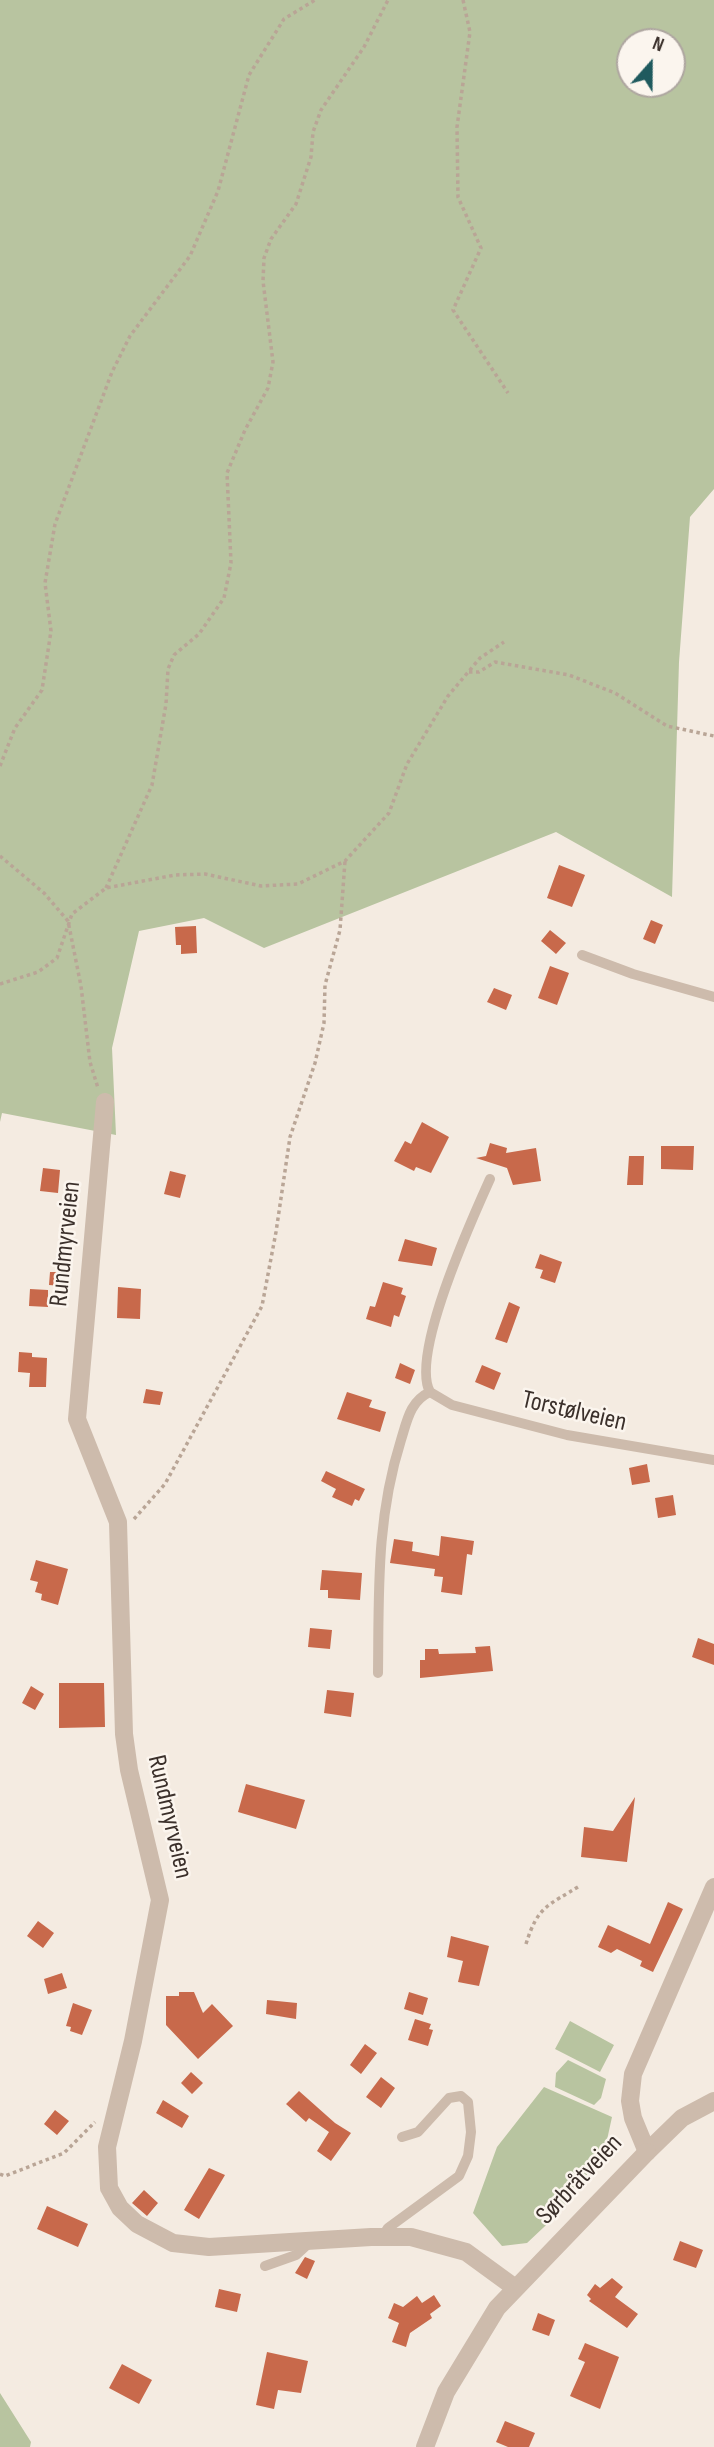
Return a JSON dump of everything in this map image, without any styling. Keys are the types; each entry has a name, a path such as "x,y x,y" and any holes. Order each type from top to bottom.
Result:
{"street":[{"name":"Rundmyrveien","path":"105,1102 77,1419 118,1522 123,1722 129,1770 160,1900 133,2041 107,2147 106,2175 114,2199 137,2224 158,2237 190,2246 309,2243 383,2236 411,2237 466,2252 514,2287"},
{"name":"Sørbråtveien","path":"425,2447 436,2410 497,2308 514,2287 612,2191 647,2152 632,2110 633,2074 714,1887"},
{"path":"647,2152 682,2118 714,2102"}],"lane":[{"path":"582,955 632,974 714,997"},
{"path":"378,1673 382,1527 387,1483 410,1412 419,1397 430,1392 425,1366 440,1306 464,1236 490,1179"},
{"name":"Torstølveien","path":"430,1392 452,1405 567,1434 714,1460"},
{"path":"383,2236 388,2228 459,2176 470,2144 471,2120 468,2102 461,2096 449,2098 418,2133 402,2137"},
{"path":"265,2266 296,2255 309,2243"}],"path":[{"path":"0,766 15,728 42,690 51,631 45,583 55,524 112,372 130,336 190,256 218,191 249,75 284,19 314,0"},
{"path":"106,888 152,785 166,704 168,669 174,655 199,634 224,598 231,563 227,473 245,430 268,388 273,362 263,281 264,258 271,239 296,204 311,157 313,132 321,110 364,47 388,0"},
{"path":"463,0 470,32 457,127 458,197 481,248 453,310 508,393"},
{"path":"0,984 38,972 57,958 68,921 81,905 106,888 175,875 205,874 261,886 298,884 345,861 389,813 407,764 424,733 480,658 504,642"},
{"path":"469,672 479,672 495,662 569,675 615,693 667,726 714,736"},
{"path":"0,856 44,893 68,921 94,1082 105,1102"},
{"path":"130,1524 165,1484 261,1306 276,1232 289,1137 315,1063 324,1023 325,985 340,930 345,861"},
{"path":"526,1944 534,1918 546,1906 581,1885"},
{"path":"0,2174 5,2176 64,2153 117,2101"}],"green space":[{"path":"0,0 714,0 714,489 690,517 679,662 672,897 556,832 264,948 204,918 139,931 112,1048 116,1135 2,1113 0,1122"},
{"path":"570,2021 614,2045 600,2072 555,2049"},
{"path":"568,2060 606,2079 601,2098 594,2105 555,2087 556,2073"},
{"path":"544,2087 612,2117 605,2149 560,2212 527,2243 502,2246 473,2213 497,2147"},
{"path":"0,2393 31,2442 30,2447 0,2447"}],"building":[{"path":"559,865 585,875 572,907 547,898"},
{"path":"651,920 663,925 655,944 643,939"},
{"path":"196,926 197,953 181,954 181,945 176,945 175,927"},
{"path":"550,930 566,943 556,954 541,941"},
{"path":"550,966 569,973 557,1005 538,998"},
{"path":"494,988 512,995 506,1010 487,1002"},
{"path":"422,1122 449,1137 431,1173 416,1167 414,1171 394,1161 405,1141 411,1144"},
{"path":"490,1143 507,1148 506,1153 536,1148 541,1181 513,1185 507,1168 476,1158 486,1156"},
{"path":"661,1146 694,1146 693,1170 661,1169"},
{"path":"629,1156 644,1156 643,1185 627,1185"},
{"path":"43,1168 60,1170 58,1193 40,1191"},
{"path":"170,1171 186,1175 180,1198 164,1194"},
{"path":"405,1239 437,1248 432,1266 398,1261"},
{"path":"540,1254 562,1262 555,1283 540,1278 543,1270 535,1268"},
{"path":"50,1272 64,1272 63,1286 49,1285"},
{"path":"383,1282 403,1288 401,1294 406,1296 399,1317 394,1315 391,1327 366,1319 370,1306 375,1307"},
{"path":"118,1287 141,1289 140,1319 117,1318"},
{"path":"30,1289 48,1290 48,1307 29,1306"},
{"path":"509,1302 520,1307 507,1343 495,1339"},
{"path":"19,1352 32,1353 32,1357 47,1358 46,1387 29,1387 30,1373 18,1372"},
{"path":"400,1363 415,1370 410,1384 395,1378"},
{"path":"482,1365 501,1373 494,1390 475,1382"},
{"path":"146,1389 163,1392 160,1405 143,1403"},
{"path":"347,1392 372,1400 369,1407 386,1412 380,1432 337,1419"},
{"path":"647,1464 650,1482 632,1485 629,1468"},
{"path":"326,1471 365,1489 359,1501 355,1499 352,1506 332,1497 336,1489 321,1481"},
{"path":"673,1495 676,1515 658,1518 655,1498"},
{"path":"441,1536 474,1541 472,1555 467,1554 462,1595 441,1592 443,1577 434,1576 435,1569 390,1563 394,1539 413,1542 412,1551 439,1556"},
{"path":"36,1560 68,1569 58,1605 41,1600 42,1594 35,1592 38,1582 30,1580"},
{"path":"322,1570 362,1573 360,1600 328,1598 328,1590 320,1590"},
{"path":"310,1628 332,1630 330,1649 308,1647"},
{"path":"698,1638 714,1644 714,1665 692,1657"},
{"path":"490,1646 493,1671 420,1678 420,1660 425,1660 425,1649 438,1649 439,1654 476,1653 475,1647"},
{"path":"59,1683 104,1683 105,1727 59,1728"},
{"path":"31,1686 44,1694 35,1710 22,1703"},
{"path":"327,1690 354,1693 351,1717 324,1713"},
{"path":"246,1784 305,1800 296,1829 238,1812"},
{"path":"635,1797 627,1862 581,1857 584,1827 613,1831"},
{"path":"668,1902 683,1909 653,1972 640,1966 642,1961 617,1949 611,1953 598,1947 608,1925 650,1944"},
{"path":"38,1921 54,1933 43,1948 27,1936"},
{"path":"451,1936 489,1946 479,1986 458,1982 463,1961 447,1957"},
{"path":"62,1973 67,1988 48,1994 44,1979"},
{"path":"179,1992 194,1992 203,2013 212,2004 233,2026 198,2059 166,2025 166,1996 179,1996"},
{"path":"409,1992 428,1998 423,2015 404,2009"},
{"path":"267,2000 297,2003 296,2019 266,2014"},
{"path":"73,2003 92,2010 82,2035 70,2031 71,2027 66,2026"},
{"path":"415,2019 431,2024 429,2029 433,2030 428,2046 408,2040"},
{"path":"365,2044 377,2053 361,2074 350,2065"},
{"path":"191,2072 203,2083 192,2094 181,2083"},
{"path":"381,2077 395,2088 381,2108 366,2097"},
{"path":"299,2091 335,2123 351,2133 331,2161 317,2151 329,2132 309,2118 306,2122 286,2104"},
{"path":"163,2100 189,2116 182,2128 156,2113"},
{"path":"55,2110 69,2121 57,2135 44,2124"},
{"path":"209,2168 225,2175 199,2219 184,2210"},
{"path":"144,2190 158,2203 147,2216 132,2203"},
{"path":"47,2206 88,2224 78,2247 37,2229"},
{"path":"680,2241 703,2250 696,2268 673,2260"},
{"path":"305,2257 315,2261 307,2279 295,2273"},
{"path":"612,2278 623,2287 615,2297 638,2314 627,2328 589,2301 591,2299 587,2295 595,2284 600,2288"},
{"path":"219,2289 241,2294 237,2312 215,2307"},
{"path":"434,2295 441,2306 430,2314 432,2318 410,2333 406,2347 392,2342 399,2323 388,2318 394,2303 403,2307 417,2296 422,2303"},
{"path":"538,2313 555,2320 549,2336 532,2330"},
{"path":"585,2343 619,2357 600,2409 570,2396 585,2362 578,2359"},
{"path":"267,2352 308,2361 301,2393 278,2390 274,2409 256,2405"},
{"path":"122,2364 152,2380 139,2404 109,2388"},
{"path":"505,2421 535,2433 529,2447 508,2447 496,2442"}]}
